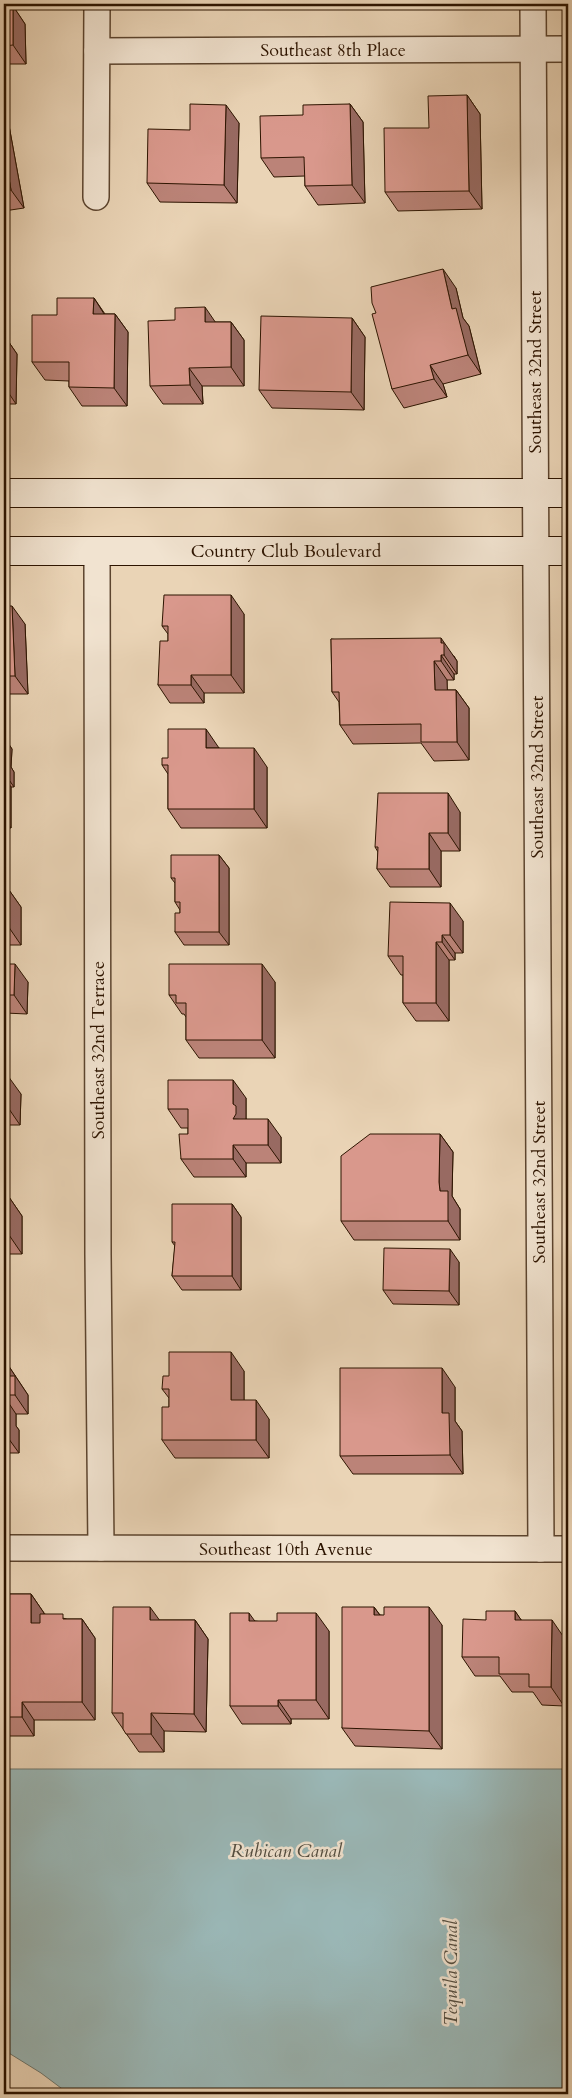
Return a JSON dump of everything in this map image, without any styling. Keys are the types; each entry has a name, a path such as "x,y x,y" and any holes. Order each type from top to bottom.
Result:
{"main road":[{"path":"4,493 568,494"},
{"name":"Country Club Boulevard","path":"4,551 568,551"}],"street":[{"path":"96,197 97,4"},
{"name":"Southeast 32nd Street","path":"533,4 541,1549"},
{"name":"Southeast 8th Place","path":"98,51 568,49"},
{"name":"Southeast 32nd Terrace","path":"98,551 98,1255 101,1548"},
{"name":"Southeast 10th Avenue","path":"4,1548 568,1549"}],"water":[{"path":"4,1769 568,1769 568,2094 69,2094 41,2073 4,2050"}],"building":[{"path":"4,6 13,6 13,45 4,46"},
{"path":"467,95 469,191 385,192 384,128 429,128 428,96"},
{"path":"190,104 226,105 224,185 147,183 148,129 190,130"},
{"path":"350,104 352,185 305,186 304,157 261,158 260,116 303,115 303,105"},
{"path":"4,150 11,190 4,191"},
{"path":"443,269 452,309 456,308 468,355 430,365 434,379 392,389 372,314 376,313 372,303 371,287"},
{"path":"57,298 94,298 93,314 115,314 114,388 69,387 69,362 32,362 32,315 57,315"},
{"path":"205,307 205,322 231,322 231,367 189,368 190,385 150,386 148,321 175,320 175,308"},
{"path":"261,316 352,318 351,392 259,390"},
{"path":"164,595 231,595 231,675 191,675 191,685 158,685 160,641 168,641 168,626 162,626"},
{"path":"4,606 12,606 15,676 4,676"},
{"path":"441,638 441,643 444,643 444,655 441,655 441,661 434,661 435,690 456,690 457,742 421,742 421,724 340,725 339,692 332,692 331,639"},
{"path":"168,729 206,729 206,748 254,748 254,809 168,809 168,765 162,765 162,758 168,758"},
{"path":"5,758 5,774 4,774"},
{"path":"378,793 448,793 448,833 429,833 429,869 377,869 378,847 375,847"},
{"path":"171,855 219,855 219,932 175,932 175,913 180,913 180,902 175,902 175,878 171,878"},
{"path":"4,889 8,889 8,926 4,926"},
{"path":"390,902 450,903 450,935 442,935 442,942 436,942 436,1003 403,1003 403,956 388,956"},
{"path":"4,964 15,964 14,995 4,995"},
{"path":"169,964 262,964 262,1040 186,1040 186,1003 176,1003 176,995 169,995"},
{"path":"4,1076 8,1076 7,1106 4,1106"},
{"path":"168,1080 233,1080 233,1104 236,1106 236,1114 233,1119 268,1119 268,1145 233,1145 233,1159 181,1159 179,1134 188,1134 188,1109 168,1109"},
{"path":"370,1134 440,1134 439,1182 440,1191 448,1191 448,1221 341,1221 341,1156"},
{"path":"4,1197 9,1197 9,1235 4,1235"},
{"path":"172,1204 232,1204 232,1276 172,1276 175,1242 172,1242"},
{"path":"384,1248 450,1249 449,1291 383,1290"},
{"path":"169,1352 231,1352 231,1400 256,1400 256,1440 162,1440 162,1407 169,1407 169,1389 162,1389 163,1376 169,1376"},
{"path":"340,1368 442,1368 442,1413 449,1413 450,1455 340,1456"},
{"path":"4,1376 15,1376 15,1395 4,1395"},
{"path":"4,1411 6,1411 6,1435 4,1435"},
{"path":"4,1594 31,1594 31,1623 40,1623 40,1614 63,1614 63,1619 82,1619 82,1702 22,1702 22,1717 4,1717"},
{"path":"113,1607 150,1607 150,1620 195,1620 194,1714 151,1713 151,1734 126,1734 123,1729 123,1713 112,1713"},
{"path":"342,1607 374,1607 374,1615 384,1615 384,1607 429,1607 429,1731 342,1728"},
{"path":"486,1611 515,1611 515,1620 552,1620 551,1687 529,1687 529,1674 499,1674 499,1657 462,1657 463,1619 486,1620"},
{"path":"230,1613 249,1613 249,1621 277,1621 277,1613 316,1613 316,1700 278,1700 278,1706 230,1706"}],"water label":[{"name":"Rubican Canal","path":"286,1851"},
{"name":"Tequila Canal","path":"451,1973"}]}
